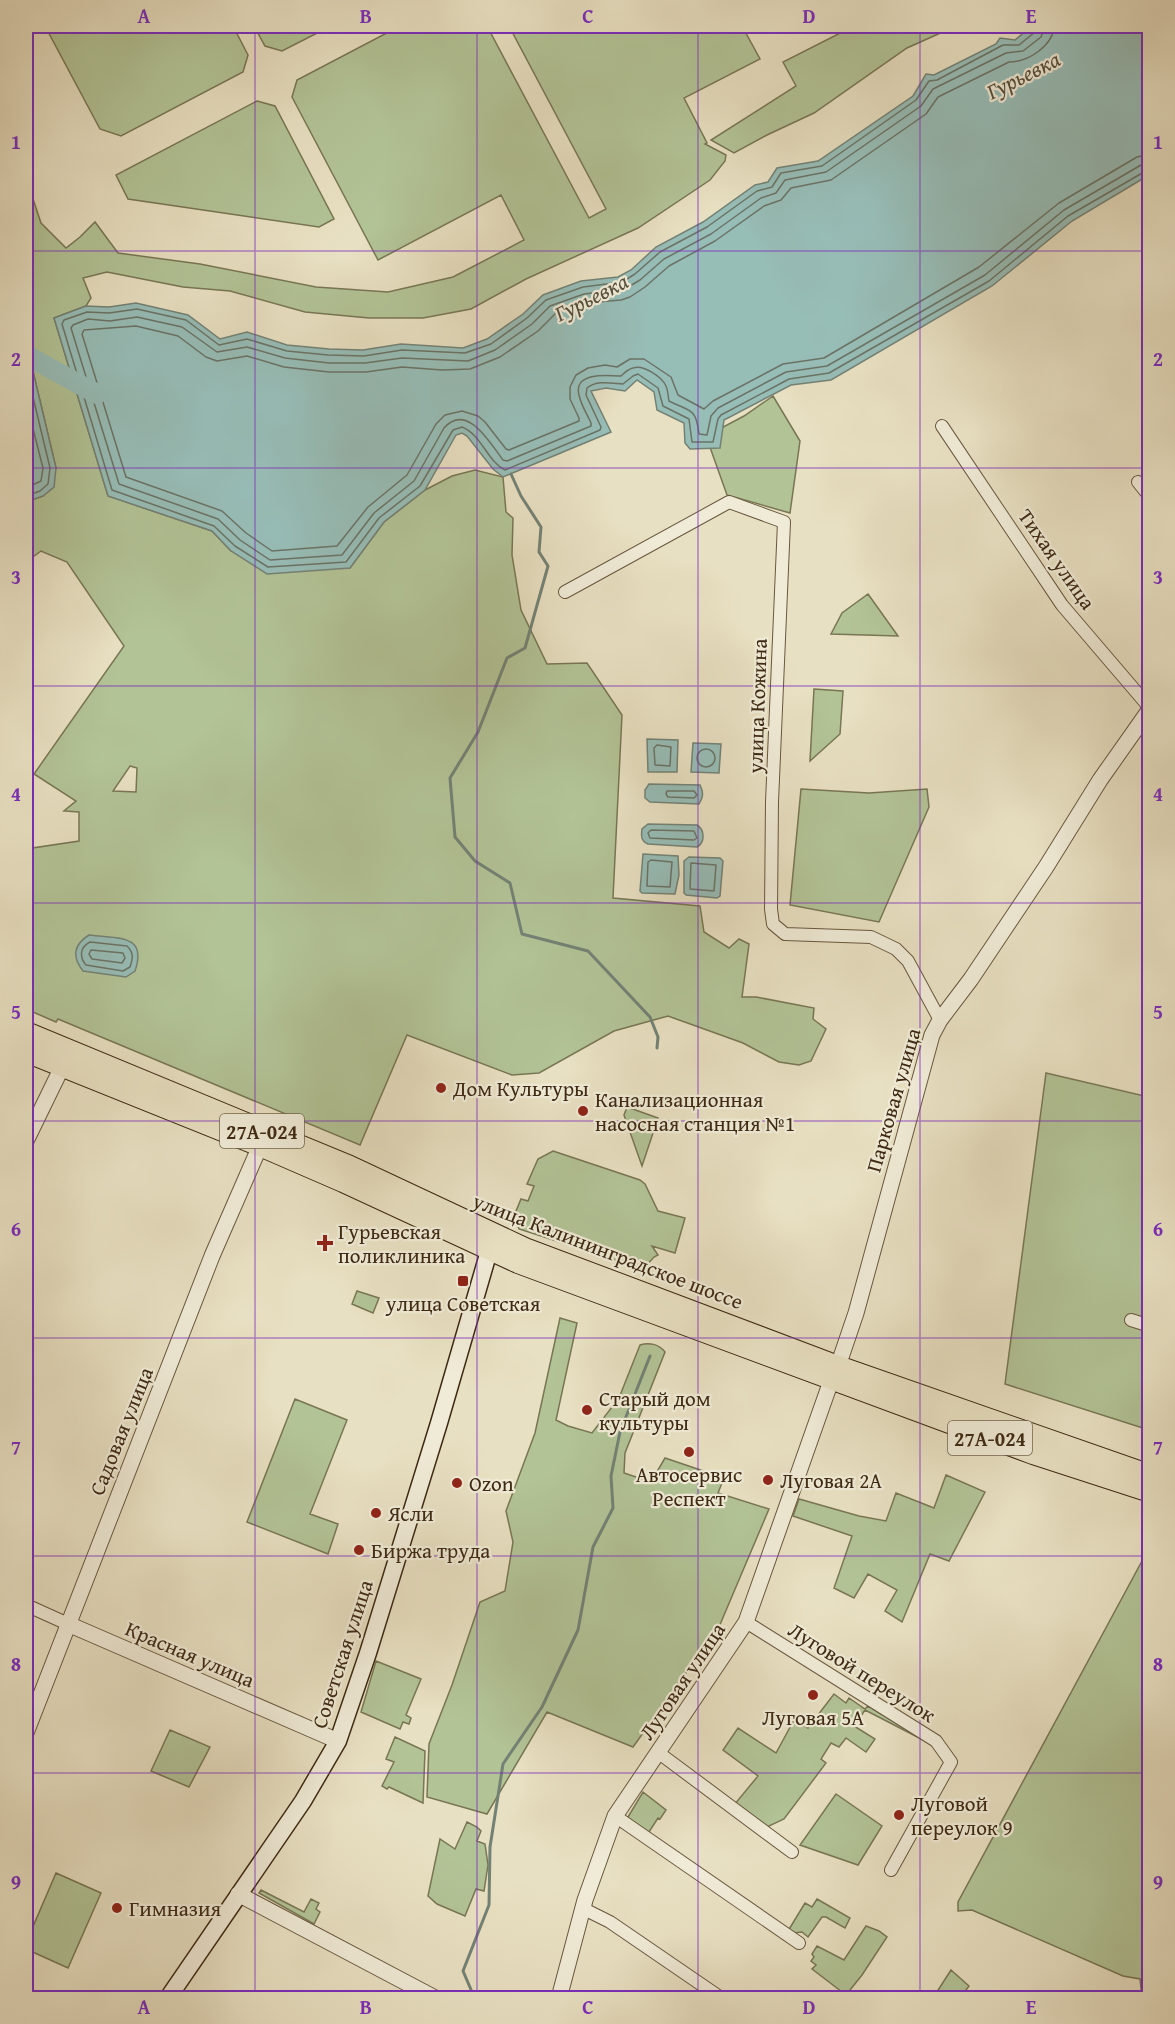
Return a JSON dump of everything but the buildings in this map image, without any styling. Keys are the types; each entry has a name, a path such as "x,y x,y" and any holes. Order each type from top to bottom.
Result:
{"main road":[{"name":"улица Калининградское шоссе","path":"26,1032 350,1166 492,1243 518,1263 835,1373 1149,1475"},
{"name":"27А-024","path":"26,1052 492,1243"},
{"name":"Советская улица","path":"168,1998 303,1801 338,1741 368,1653 439,1424 492,1243"},
{"name":"улица Калининградское шоссе","path":"835,1373 1033,1454 1149,1492"}],"street":[{"name":"Тихая улица","path":"942,426 1062,605 1149,708"},
{"path":"1138,482 1149,497"},
{"name":"улица Кожина","path":"565,592 729,502 784,522 772,802 771,909 773,924 785,934 871,937 896,949 909,961 940,1020"},
{"name":"Парковая улица","path":"835,1373 856,1313 932,1035 940,1020 971,979 1046,867 1149,708"},
{"path":"28,1132 62,1068"},
{"name":"Садовая улица","path":"26,1733 212,1256 260,1146"},
{"path":"1131,1320 1149,1326"},
{"name":"Луговая улица","path":"559,1998 584,1909 615,1816 746,1622 835,1373"},
{"name":"Красная улица","path":"26,1605 338,1741"},
{"name":"Луговой переулок","path":"746,1622 936,1741 951,1762 891,1870"},
{"path":"658,1753 792,1852"},
{"path":"615,1816 799,1943"},
{"path":"238,1894 435,1998"},
{"path":"584,1909 610,1922 721,1998"}],"green space":[{"path":"45,26 233,26 248,55 243,72 121,136 100,129"},
{"path":"254,26 331,26 282,51 265,46"},
{"path":"400,26 487,26 589,218 606,209 509,26 742,26 760,59 684,98 707,143 705,144 726,155 725,161 710,180 638,228 526,279 471,309 423,318 369,318 305,312 230,291 183,287 107,272 83,278 91,298 86,306 54,318 108,496 212,531 231,551 350,568 384,522 425,490 452,476 475,470 503,477 506,512 513,518 512,555 521,610 547,664 587,663 622,715 613,898 700,906 704,932 729,948 739,939 749,944 742,997 756,997 814,1008 813,1019 826,1029 811,1061 799,1065 779,1062 743,1043 668,1016 614,1031 539,1073 512,1075 407,1035 360,1145 58,1019 56,1022 26,1009 26,849 79,841 79,812 64,811 76,801 34,774 124,646 67,562 41,551 26,562 26,502 43,496 56,468 26,342 26,178 41,223 66,248 95,222 118,253 200,264 316,287 388,292 453,277 524,240 501,195 378,260 292,97 297,80","holes":["130,766 137,768 136,792 113,791"]},
{"path":"854,26 956,26 907,48 814,113 734,153 711,140 796,86 783,62"},
{"path":"257,101 275,106 334,219 319,227 128,199 116,175"},
{"path":"773,396 800,441 790,513 727,495 706,436 744,416"},
{"path":"868,594 898,636 831,634 842,613"},
{"path":"814,689 843,691 840,734 810,761"},
{"path":"801,789 869,793 927,789 929,807 879,922 790,905"},
{"path":"1046,1073 1149,1097 1149,1430 1005,1384"},
{"path":"627,1107 658,1118 642,1166 624,1115"},
{"path":"553,1151 640,1180 645,1184 658,1211 685,1218 675,1253 652,1246 658,1255 643,1269 519,1229 514,1216 521,1199 528,1201 534,1186 527,1184 538,1159"},
{"path":"357,1291 379,1298 373,1313 352,1304"},
{"path":"560,1318 577,1323 556,1420 592,1433 619,1398 640,1345 657,1345 665,1352 625,1453 624,1473 651,1482 665,1458 724,1478 718,1493 769,1509 719,1627 633,1747 547,1712 487,1814 427,1797 429,1744 480,1602 505,1591 513,1542 506,1511 535,1433"},
{"path":"295,1399 347,1420 310,1514 338,1524 328,1554 247,1522"},
{"path":"946,1475 985,1492 949,1561 930,1554 902,1622 885,1611 897,1590 868,1574 854,1598 834,1588 852,1536 793,1516 799,1499 886,1521 896,1493 934,1508"},
{"path":"1149,1548 1150,1998 1142,1998 1140,1979 1123,1976 972,1910 958,1911 958,1902"},
{"path":"376,1661 421,1679 406,1715 411,1718 409,1724 403,1722 400,1729 361,1712"},
{"path":"834,1694 846,1703 849,1698 865,1709 868,1706 931,1744 865,1710 854,1726 875,1739 866,1752 846,1738 839,1747 831,1743 821,1759 826,1763 784,1819 765,1828 734,1805 758,1776 723,1750 738,1728 776,1753 794,1720 808,1728"},
{"path":"170,1730 210,1747 189,1787 151,1771"},
{"path":"395,1737 425,1751 423,1803 382,1786 394,1762 386,1759"},
{"path":"643,1792 666,1810 647,1835 628,1822 628,1817"},
{"path":"836,1794 882,1826 858,1865 800,1845"},
{"path":"467,1822 481,1831 477,1841 485,1844 488,1865 484,1891 476,1889 465,1916 437,1904 428,1896 440,1839 455,1849"},
{"path":"56,1873 101,1893 68,1968 26,1949 26,1943"},
{"path":"261,1890 304,1912 311,1899 319,1903 316,1909 320,1912 314,1924 259,1893"},
{"path":"817,1899 850,1918 845,1928 822,1917 808,1937 802,1932 788,1931 805,1903 812,1907"},
{"path":"866,1926 887,1937 846,1995 812,1969 816,1965 811,1961 814,1957 812,1954 817,1946 844,1960"},
{"path":"951,1970 969,1986 960,1998 933,1998"}],"water":[{"path":"1038,26 1149,26 1149,175 1072,221 992,286 831,380 791,385 724,420 720,448 690,449 685,443 684,423 657,410 654,392 637,380 625,391 606,388 591,391 611,432 503,477 493,469 467,436 462,433 456,435 425,490 384,522 350,568 267,574 231,551 212,531 108,496 54,318 86,306 109,307 136,303 188,315 220,339 247,332 287,345 329,349 363,350 401,344 463,348 487,339 523,314 543,295 581,281 618,277 631,270 656,247 703,222 755,185 768,182 777,168 818,161 913,96 926,74 934,75 996,44 1000,38 1015,40 1028,29"},
{"path":"26,342 56,468 54,487 43,496 26,502"},
{"path":"647,739 678,740 677,772 648,772"},
{"path":"693,743 721,744 719,773 691,772"},
{"path":"649,784 700,785 702,797 699,804 650,802 645,798 645,790"},
{"path":"648,824 697,825 701,829 703,839 697,847 648,844 643,840 642,829"},
{"path":"643,854 678,856 679,875 675,894 642,893 640,891"},
{"path":"689,857 720,858 723,861 720,896 717,898 684,893 684,861"},
{"path":"89,935 119,938 133,944 137,950 138,959 135,971 126,977 83,971 77,961 76,952 80,943"}],"waterway":[{"name":"Гурьевка","path":"26,355 97,394"},
{"path":"511,474 521,496 541,527 539,552 548,566 525,648 507,658 478,732 450,778 455,837 475,861 510,883 522,934 588,951 650,1017 658,1037 657,1048"},
{"path":"469,1998 472,1992 463,1971 489,1905 490,1847 503,1764 542,1707 578,1630 593,1547 613,1508 611,1476 620,1432 650,1356"}],"place":[{"name":"Дом Культуры","path":"441,1088"},
{"name":"Канализационная насосная станция №1","path":"583,1111"},
{"name":"Гурьевская поликлиника","path":"325,1243"},
{"name":"улица Советская","path":"463,1281"},
{"name":"Старый дом культуры","path":"587,1410"},
{"name":"Автосервис Респект","path":"689,1452"},
{"name":"Луговая 2А","path":"768,1480"},
{"name":"Ozon","path":"457,1483"},
{"name":"Ясли","path":"376,1513"},
{"name":"Биржа труда","path":"359,1550"},
{"name":"Луговая 5А","path":"813,1695"},
{"name":"Луговой переулок 9","path":"899,1815"},
{"name":"Гимназия","path":"117,1908"}]}
